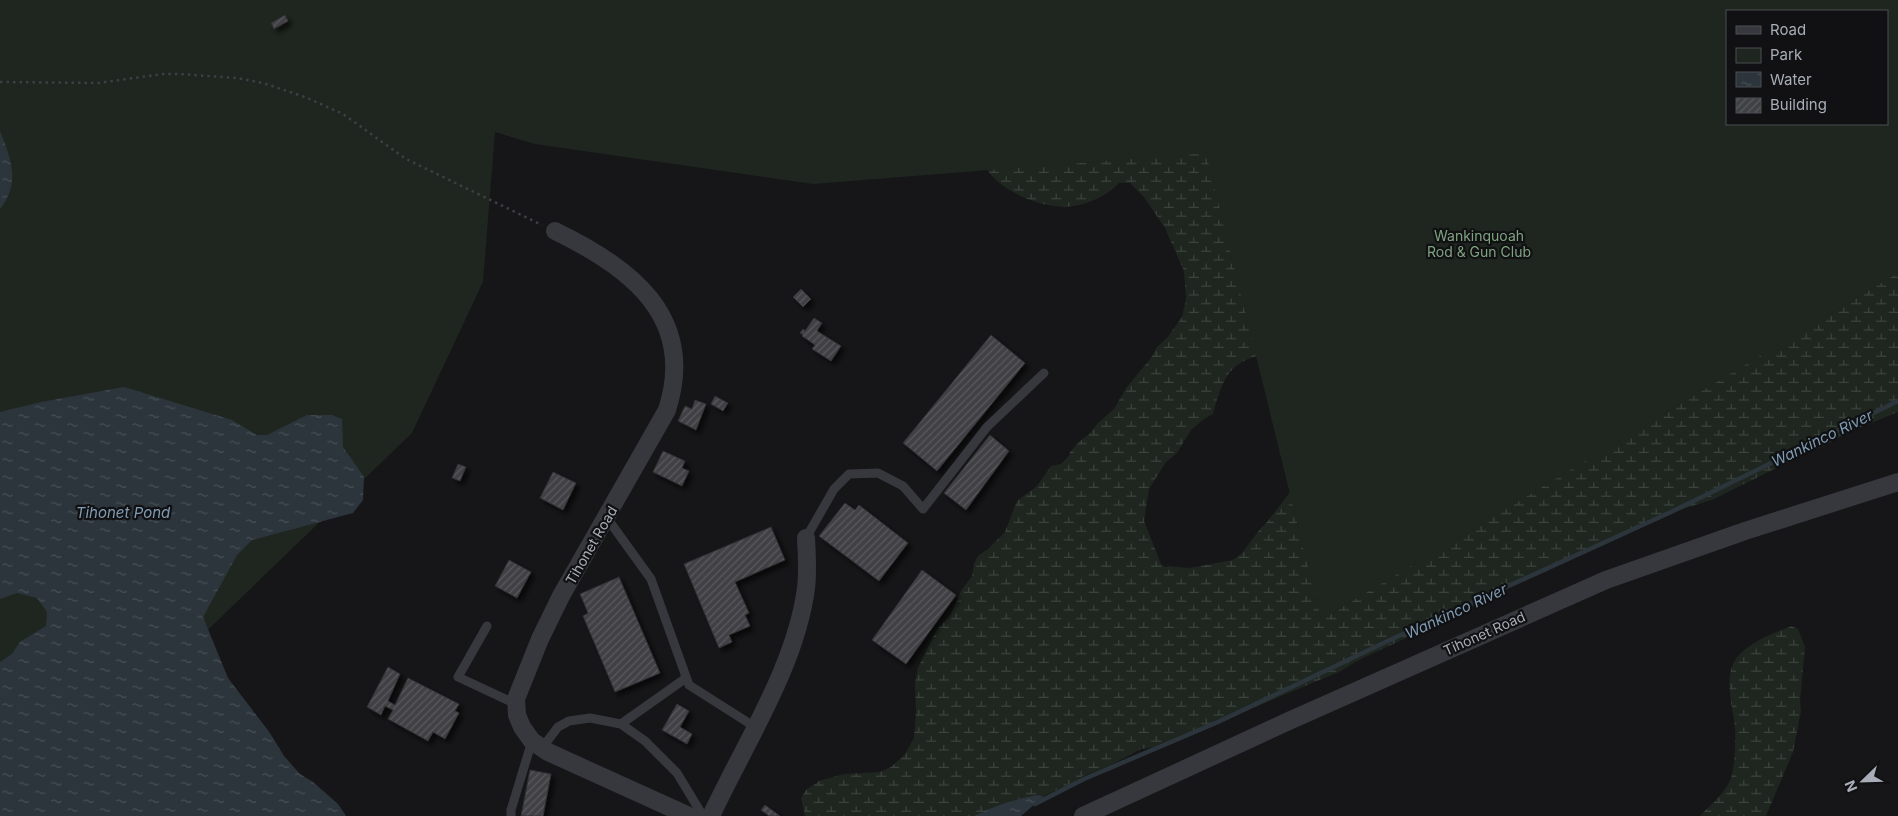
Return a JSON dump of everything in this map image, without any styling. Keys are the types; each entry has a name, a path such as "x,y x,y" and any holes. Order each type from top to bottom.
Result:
{"street":[{"name":"Tihonet Road","path":"516,704 516,699 540,639 561,596 667,410 674,385 675,366 672,345 665,321 658,309 640,286 604,257 555,231"},
{"name":"Tihonet Road","path":"1083,816 1291,720 1606,580 1727,537 1898,482"},
{"path":"711,816 756,727 787,658 806,589 806,538"},
{"path":"516,704 517,715 522,727 537,745 689,816"}],"lane":[{"path":"806,538 834,489 849,474 878,473 902,486 923,509 987,427 1044,373"},
{"path":"607,518 651,579 689,685 756,727"},
{"path":"487,626 458,677 516,704"},
{"path":"621,724 686,678"},
{"path":"511,816 511,810 537,745 558,727 569,721 590,718 621,724 646,741 677,773 703,816"}],"path":[{"path":"0,82 98,83 163,74 179,74 237,78 262,83 311,100 343,114 406,159 555,231"}],"green space":[{"name":"Wankinquoah Rod & Gun Club","path":"0,0 1898,0 1898,273 1321,620 1206,153 813,184 535,144 495,132 483,282 412,433 188,649 0,816"},
{"path":"1898,0 1898,412 1847,433 1714,499 1669,512 1602,546 1518,581 1499,595 1407,636 1341,671 1203,729 1192,731 1154,747 1141,749 1044,796 1037,795 1018,799 974,816 805,816 801,798 806,790 819,781 844,774 880,772 891,767 905,754 914,738 915,683 918,668 937,629 950,616 961,591 972,576 974,564 978,556 1005,532 1017,501 1037,486 1051,466 1061,464 1079,442 1114,409 1126,388 1182,317 1186,299 1184,271 1165,228 1144,197 1130,183 1119,183 1106,194 1089,202 1062,207 1036,202 1009,190 988,171 975,144 971,126 959,3","holes":["1726,10 1888,10 1888,125 1577,326","1257,356 1290,492 1242,553 1233,560 1189,568 1165,567 1161,564 1144,521 1149,489 1166,462 1177,453 1191,430 1213,414 1222,385 1232,370 1238,364"]},
{"path":"1791,626 1798,629 1805,647 1800,701 1801,711 1793,752 1766,816 1700,816 1727,786 1732,774 1735,757 1735,733 1730,679 1734,662 1751,645 1764,637"}],"water":[{"path":"0,131 8,151 12,180 10,190 0,209"},
{"name":"Tihonet Pond","path":"124,387 232,420 257,435 267,435 307,415 332,415 342,419 343,447 364,477 363,500 353,513 252,540 237,555 203,617 228,678 270,733 284,756 300,774 313,782 338,804 346,816 0,816 0,662 12,654 20,642 46,626 47,612 37,598 17,593 0,599 0,412 41,402"},
{"path":"1037,795 1044,796 1021,816 974,816 1005,803"}],"building":[{"path":"285,15 288,21 274,29 271,23"},
{"path":"801,289 811,299 803,307 793,297"},
{"path":"814,318 822,323 817,331 841,346 831,361 812,349 815,345 800,333 803,329 805,331"},
{"path":"991,335 1025,363 937,471 903,443"},
{"path":"715,396 728,403 723,411 711,404"},
{"path":"695,400 706,404 696,430 678,421 685,406 692,409"},
{"path":"990,435 1009,451 966,510 944,493"},
{"path":"663,451 685,461 682,468 689,471 682,486 653,472"},
{"path":"458,464 466,467 460,481 452,478"},
{"path":"553,472 576,483 563,510 540,498"},
{"path":"845,503 855,510 859,505 908,543 879,581 819,536"},
{"path":"771,527 785,560 735,582 749,613 745,615 750,626 729,635 732,642 719,648 684,564"},
{"path":"509,560 531,572 517,598 495,586"},
{"path":"922,570 956,595 906,664 872,640"},
{"path":"619,577 660,673 615,692 583,616 588,613 580,594"},
{"path":"388,667 400,674 388,701 395,705 408,678 459,704 455,711 459,713 445,739 433,732 428,741 388,719 393,710 385,706 381,715 367,707"},
{"path":"677,704 689,711 680,727 692,734 687,744 662,730"},
{"path":"530,770 551,774 543,816 521,816"},
{"path":"765,805 780,816 769,816 761,810"}],"waterway":[{"name":"Wankinco River","path":"1035,804 1084,779 1218,722 1392,639 1671,512 1898,401"}]}
